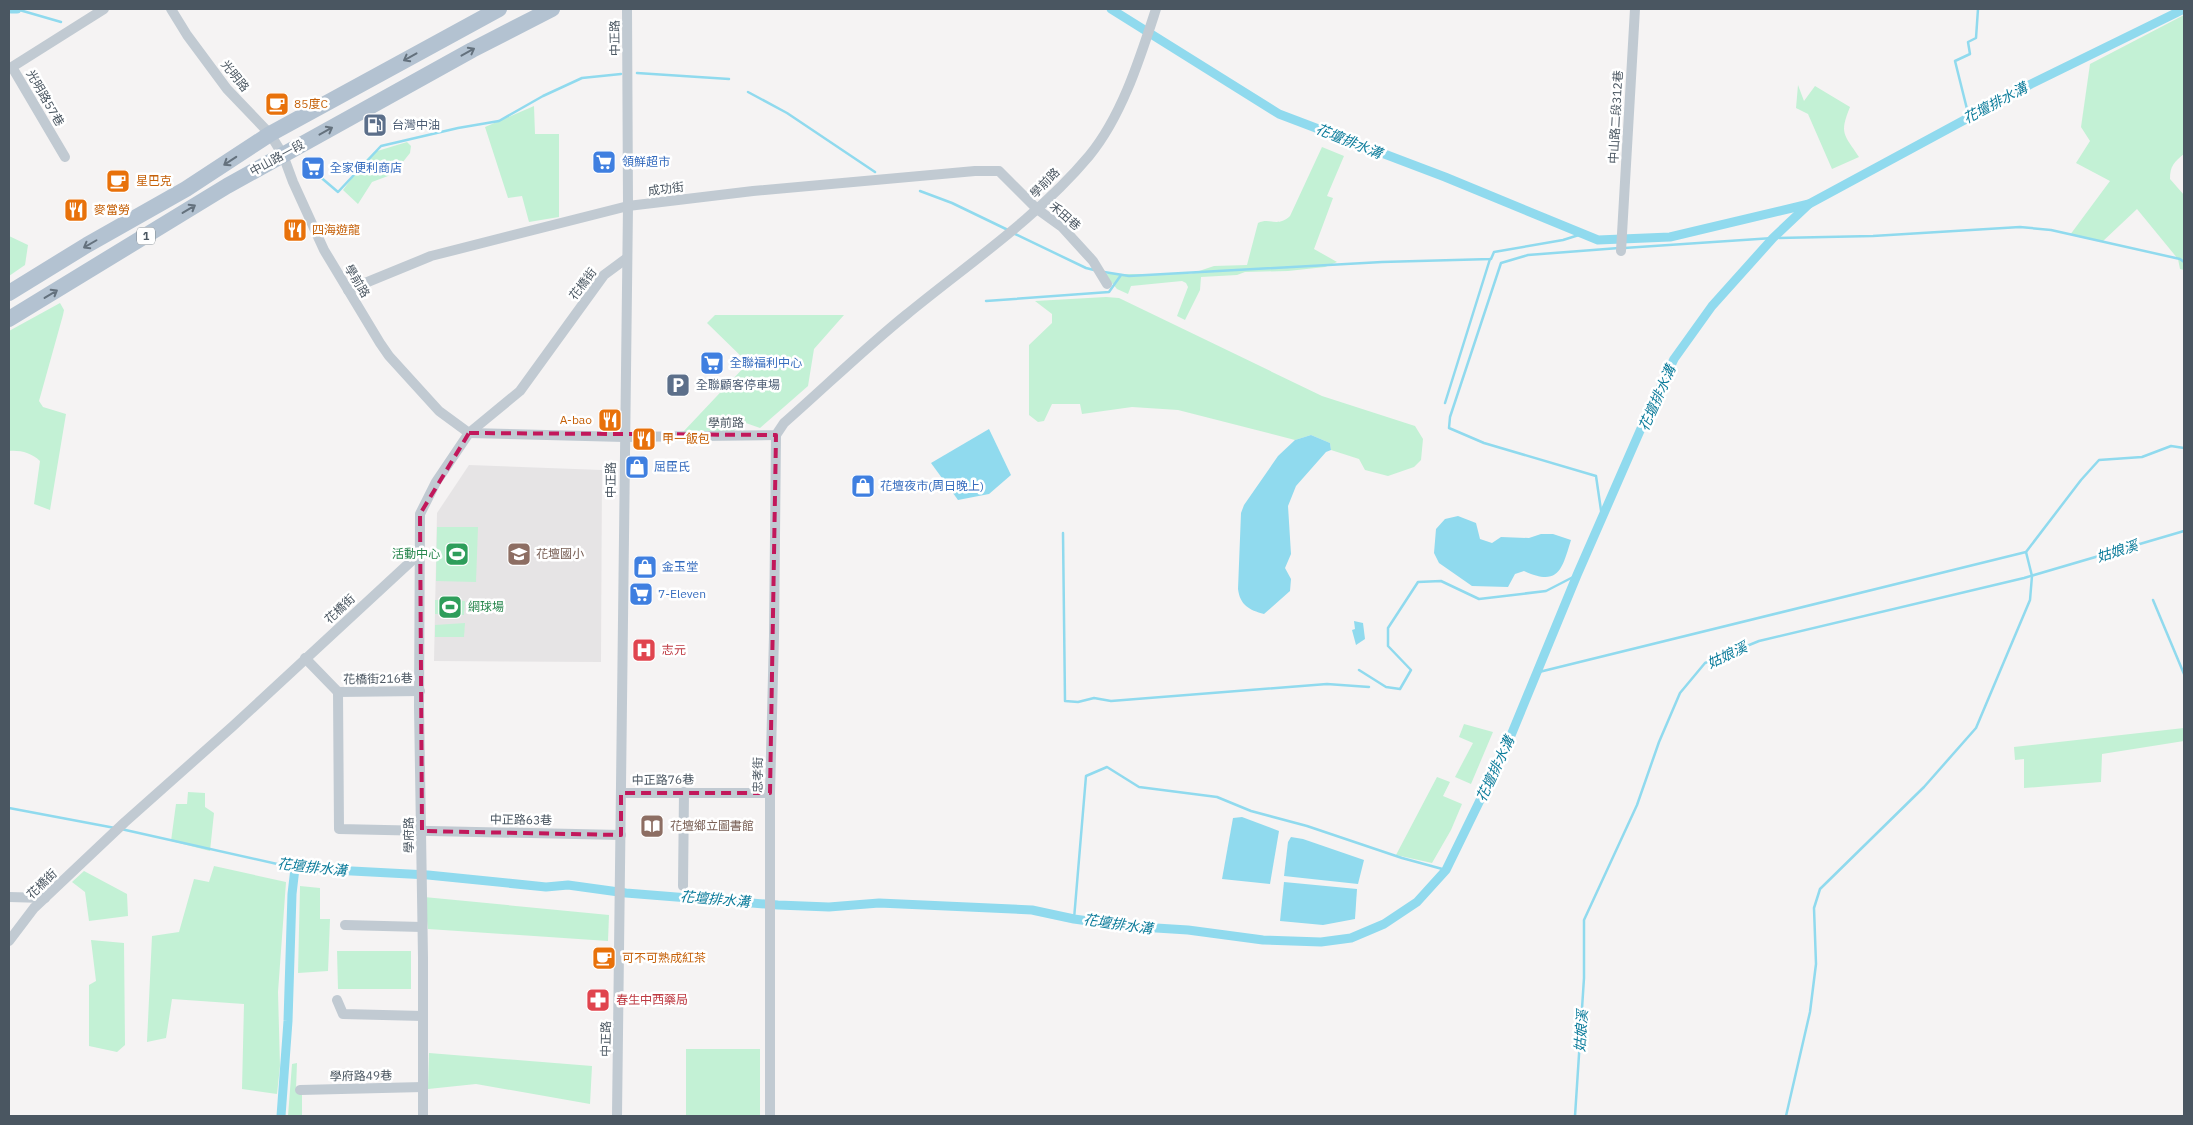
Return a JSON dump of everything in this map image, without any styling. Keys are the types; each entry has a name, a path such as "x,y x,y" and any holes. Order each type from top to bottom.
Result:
{"main road":[{"name":"中山路一段","path":"9,293 87,245 186,189 270,134 499,9"},
{"name":"中山路一段","path":"9,319 227,186 472,50 552,9"}],"street":[{"name":"光明路57巷","path":"65,157 12,67 104,9"},
{"name":"光明路","path":"171,9 187,35 227,88 270,134 284,154"},
{"name":"中正路","path":"617,1116 628,206 627,9"},
{"name":"學前路","path":"284,154 314,230 389,356 439,411 469,433 624,437 776,435 784,423 906,315 1037,209 1089,156 1120,105 1156,9"},
{"name":"中山路二段312巷","path":"1621,251 1635,9"},
{"name":"成功街","path":"348,290 431,256 628,206 827,184 976,171 999,171"},
{"name":"禾田巷","path":"999,171 1037,209 1062,227 1092,261 1107,284"},
{"name":"花橋街","path":"9,941 24,920 45,898 125,822 233,726 419,554 420,514 436,482 469,433 520,391 604,276 627,258"},
{"name":"忠孝街","path":"770,1116 772,912 770,793 776,435"},
{"name":"學府路","path":"419,554 423,1116"},
{"path":"305,658 338,692"},
{"name":"花橋街216巷","path":"338,692 420,691"},
{"name":"中正路63巷","path":"338,692 339,829 621,835"},
{"path":"684,792 684,886"},
{"name":"中正路76巷","path":"621,793 770,793"},
{"path":"9,897 45,898"},
{"path":"345,924 422,927"},
{"path":"336,1000 343,1014 423,1016"},
{"name":"學府路49巷","path":"300,1090 423,1087"}],"highlighted area":[{"path":"469,433 776,435 770,793 621,793 621,835 422,831 420,514"}],"shaded area":[{"name":"花壇國小","path":"469,465 602,470 601,662 434,661 437,513"}],"green space":[{"path":"2184,15 2184,154 2173,165 2170,179 2184,195 2184,270 2180,269 2178,259 2137,209 2102,242 2070,235 2110,181 2076,163 2090,141 2081,127 2090,64"},
{"path":"1798,85 1804,101 1815,86 1850,107 1844,129 1847,138 1859,157 1832,169 1808,114 1796,108"},
{"path":"534,106 535,134 559,134 559,217 529,222 522,196 508,198 485,127"},
{"path":"407,142 411,146 410,153 388,176 372,182 358,204 343,190 363,163 374,152"},
{"path":"1322,147 1344,156 1327,196 1333,198 1314,249 1337,262 1325,267 1201,277 1200,290 1185,320 1177,316 1188,287 1186,283 1182,281 1131,286 1128,294 1117,289 1104,274 1190,274 1214,266 1247,265 1258,223 1262,221 1277,222 1285,220 1290,216"},
{"path":"9,236 28,245 25,265 9,276"},
{"path":"1119,298 1322,396 1415,426 1423,439 1421,460 1414,467 1388,476 1365,470 1359,459 1331,450 1330,443 1311,435 1295,440 1178,410 1132,407 1082,414 1080,404 1052,404 1044,421 1038,422 1029,415 1029,345 1052,323 1052,314 1035,301"},
{"path":"60,303 64,310 63,315 39,401 43,407 66,414 50,510 34,504 40,461 26,453 9,451 9,331"},
{"path":"715,315 844,315 814,349 808,386 760,428 743,422 732,433 683,432 748,363 707,323"},
{"name":"活動中心","path":"437,527 478,527 476,582 436,581"},
{"name":"網球場","path":"435,600 465,601 464,615 435,614"},
{"name":"網球場","path":"465,623 464,637 435,637 435,625"},
{"path":"1464,724 1493,732 1471,784 1455,777 1473,743 1459,737"},
{"path":"2184,728 2184,741 2102,754 2101,782 2024,788 2024,759 2015,760 2014,747"},
{"path":"1437,777 1450,782 1443,796 1462,804 1451,830 1432,863 1396,855"},
{"path":"188,792 205,793 205,807 214,813 210,851 171,841 176,804 187,804"},
{"path":"214,866 286,882 278,992 280,1066 277,1094 242,1089 244,1004 172,999 166,1038 147,1042 152,936 179,932 194,879 209,882"},
{"path":"84,871 127,894 128,916 89,921 85,892 72,882"},
{"path":"300,886 320,888 320,919 330,919 328,971 298,973"},
{"path":"424,897 609,915 608,941 428,929"},
{"path":"91,940 124,943 125,1045 117,1052 89,1046 89,985 96,981"},
{"path":"337,951 411,951 411,989 338,989"},
{"path":"686,1049 760,1049 760,1116 686,1116"},
{"path":"429,1053 592,1066 590,1104 476,1084 428,1089"},
{"path":"297,1063 296,1089 302,1090 302,1116 288,1116 292,1064"}],"water":[{"path":"989,429 1011,475 989,494 958,500 931,463"},
{"path":"1311,435 1330,443 1331,450 1326,452 1296,486 1288,506 1291,554 1285,568 1291,579 1290,591 1264,614 1246,606 1239,595 1241,513 1244,505 1278,456 1295,440"},
{"path":"1458,516 1476,523 1480,539 1492,543 1501,537 1529,538 1541,534 1553,534 1571,540 1561,567 1552,576 1545,577 1524,571 1515,574 1508,587 1472,586 1439,563 1434,553 1436,529 1445,519"},
{"path":"1354,621 1363,623 1365,639 1356,645 1352,630 1355,629"},
{"path":"1242,817 1279,831 1270,884 1222,879 1233,818"},
{"path":"1291,837 1303,839 1364,860 1358,884 1284,876 1288,842"},
{"path":"1284,882 1357,889 1355,919 1323,925 1280,921"}],"waterway":[{"name":"花壇排水溝","path":"11,9 17,9"},
{"path":"16,9 61,22"},
{"name":"花壇排水溝","path":"1111,9 1279,114 1445,177 1598,240 1670,237 1809,204 2031,84 2184,9"},
{"path":"1969,117 1955,61 1970,54 1968,42 1976,38 1978,9"},
{"path":"637,73 729,79"},
{"path":"318,175 338,192 381,146 458,128 499,121 543,96 582,78 621,74"},
{"path":"748,92 787,113 875,172"},
{"path":"920,191 952,203 1008,230"},
{"name":"花壇排水溝","path":"281,1116 288,1021 292,894 295,868 428,875 546,887 568,885 626,893 778,905 829,907 879,903 1032,910 1074,919 1124,926 1188,930 1263,940 1321,942 1351,938 1384,924 1417,902 1446,870 1507,745 1577,575 1643,424 1674,359 1712,306 1773,238 1809,204"},
{"path":"1624,248 1773,238 1873,236 2020,227 2051,230 2180,259 2184,262"},
{"path":"1013,233 1086,268 1094,270"},
{"path":"1104,272 1129,276 1382,262 1491,259 1494,252 1563,240 1582,234"},
{"path":"1602,517 1596,476 1484,443 1449,428 1450,417 1501,263 1528,255 1619,248"},
{"path":"1445,403 1490,259"},
{"path":"986,301 1109,292 1121,275"},
{"path":"1535,673 2026,552 2081,480 2099,460 2142,457 2171,446 2184,448"},
{"name":"姑娘溪","path":"1575,1116 1584,978 1584,920 1637,805 1659,742 1680,693 1705,663 1759,641 2024,578 2184,531"},
{"path":"1063,533 1065,701 1078,702 1094,698 1111,701 1327,684 1369,687"},
{"path":"1786,1116 1810,1012 1816,964 1814,908 1820,889 1924,787 1976,728 2030,600 2032,576 2026,552"},
{"path":"1359,670 1386,687 1400,689 1411,670 1388,646 1388,628 1418,582 1441,581 1479,599 1546,591 1577,575"},
{"path":"2153,600 2184,674"},
{"path":"1074,919 1086,776 1107,767 1139,787 1217,797 1251,811 1307,826 1402,858 1446,870"},
{"name":"花壇排水溝","path":"9,808 115,828"},
{"name":"花壇排水溝","path":"121,829 295,868"}],"place":[{"name":"85度C","path":"277,104"},
{"name":"台灣中油","path":"375,125"},
{"name":"領鮮超市","path":"604,162"},
{"name":"全家便利商店","path":"313,168"},
{"name":"星巴克","path":"118,181"},
{"name":"麥當勞","path":"76,210"},
{"name":"四海遊龍","path":"295,230"},
{"name":"全聯福利中心","path":"712,363"},
{"name":"全聯顧客停車場","path":"678,385"},
{"name":"A-bao","path":"610,420"},
{"name":"甲一飯包","path":"644,439"},
{"name":"屈臣氏","path":"637,467"},
{"name":"花壇夜市(周日晚上)","path":"863,486"},
{"name":"活動中心","path":"457,554"},
{"name":"花壇國小","path":"519,554"},
{"name":"金玉堂","path":"645,567"},
{"name":"7-Eleven","path":"641,594"},
{"name":"網球場","path":"450,607"},
{"name":"志元","path":"644,650"},
{"name":"花壇鄉立圖書館","path":"652,826"},
{"name":"可不可熟成紅茶","path":"604,958"},
{"name":"春生中西藥局","path":"598,1000"}]}
